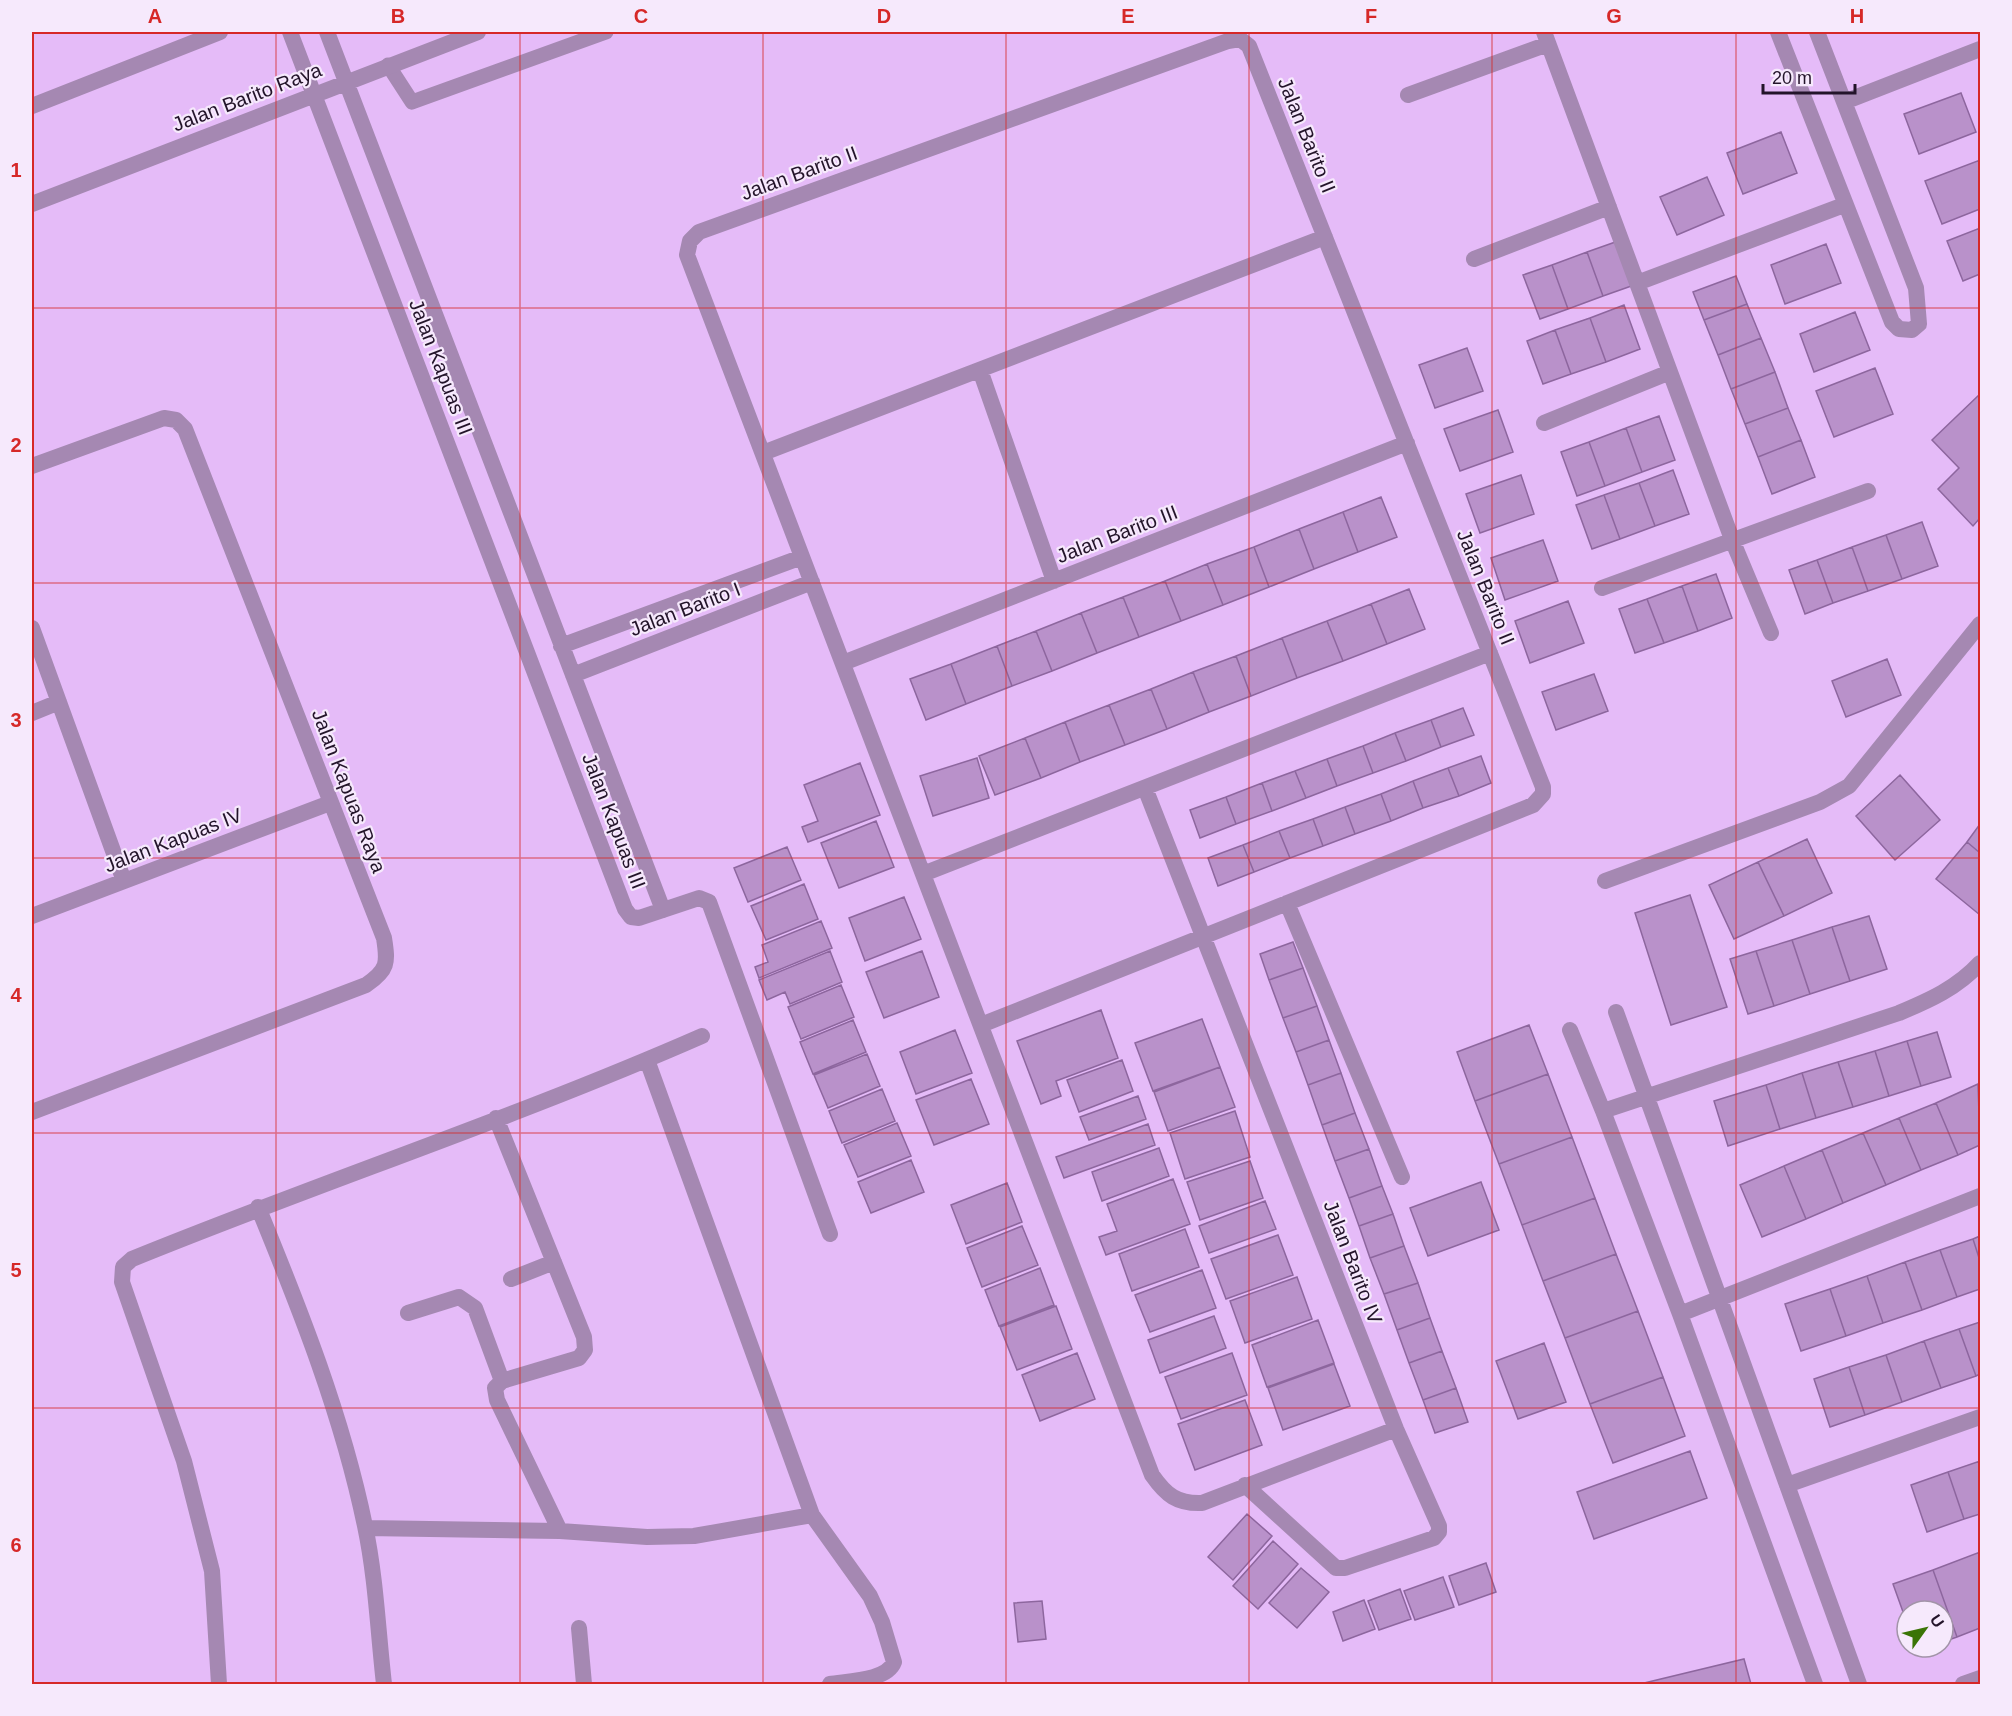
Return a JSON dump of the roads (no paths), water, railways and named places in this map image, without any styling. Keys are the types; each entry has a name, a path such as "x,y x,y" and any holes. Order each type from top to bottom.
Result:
{"street":[{"path":"32,106 220,32"},
{"name":"Jalan Kapuas III","path":"290,32 625,909 632,917 639,918 663,910 327,32"},
{"name":"Jalan Barito Raya","path":"32,204 313,93 478,32"},
{"path":"1778,32 1844,205 1892,322 1899,329 1912,330 1919,324 1916,288 1817,32"},
{"path":"1408,95 1546,38 1733,542 1771,633"},
{"name":"Jalan Barito II","path":"763,453 687,255 690,241 699,232 1228,41 1240,39 1249,46 1543,787 1542,797 1533,805 1287,903"},
{"path":"1844,102 1980,49"},
{"path":"1637,283 1844,205"},
{"path":"1474,259 1609,207"},
{"path":"1325,237 763,453 1152,1475 1162,1490 1176,1500 1202,1503 1396,1429"},
{"path":"980,370 1054,581"},
{"path":"1545,423 1670,372"},
{"name":"Jalan Kapuas Raya","path":"32,466 164,418 176,420 185,429 384,938 387,959 381,974 366,985 32,1112"},
{"name":"Jalan Barito III","path":"843,663 1407,443"},
{"path":"1602,588 1868,491"},
{"name":"Jalan Barito I","path":"561,646 802,557"},
{"name":"Jalan Barito I","path":"573,675 812,582"},
{"path":"1605,881 1837,794 1849,786 1974,643 1980,624"},
{"path":"32,628 124,880"},
{"path":"923,874 1490,653"},
{"path":"32,713 59,702"},
{"name":"Jalan Barito IV","path":"1145,788 1396,1429 1439,1526 1439,1532 1434,1538 1345,1568 1336,1568 1245,1485"},
{"name":"Jalan Kapuas IV","path":"32,916 330,803"},
{"path":"663,910 699,898 709,902 830,1234"},
{"path":"981,1025 1287,903 1401,1177"},
{"path":"1603,1111 1899,1013 1939,996 1968,976 1980,963"},
{"path":"1616,1012 1859,1684"},
{"path":"1570,1030 1680,1314 1815,1684"},
{"path":"219,1684 212,1571 184,1461 122,1282 123,1267 132,1258 647,1060 702,1036"},
{"path":"647,1060 812,1515 870,1596 882,1622 894,1662 890,1669 879,1675 830,1684"},
{"path":"496,1118 584,1337 585,1350 579,1358 502,1381 495,1389 497,1400 560,1531"},
{"path":"1680,1314 1980,1196"},
{"path":"258,1208 312,1340 338,1418 366,1528 384,1684"},
{"path":"511,1279 554,1262"},
{"path":"408,1313 459,1297 469,1301 475,1308 502,1381"},
{"path":"1787,1485 1980,1417"},
{"path":"366,1528 560,1531 647,1537 694,1536 812,1515"},
{"path":"579,1628 584,1684"},
{"path":"1963,1684 1980,1678"}],"lane":[{"path":"388,65 412,102 606,32"}]}
